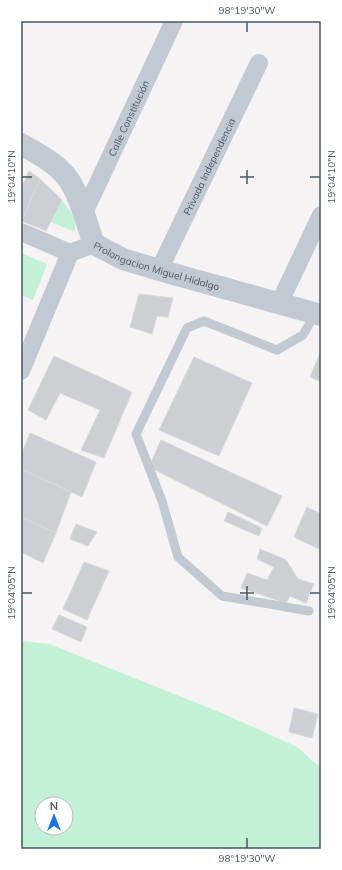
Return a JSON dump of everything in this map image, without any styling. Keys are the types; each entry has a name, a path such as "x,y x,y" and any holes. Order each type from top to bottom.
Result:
{"street":[{"name":"Calle Constitución","path":"84,215 174,21"},
{"name":"Privada Independencia","path":"159,270 259,63"},
{"name":"Prolongacion Miguel Hidalgo","path":"21,144 49,160 66,177 77,196 94,244 123,259 318,314"},
{"path":"279,304 321,215"},
{"path":"21,232 70,253 94,244"},
{"path":"21,371 70,253"}],"lane":[{"path":"310,612 222,596 178,557 162,501 136,434 187,328 204,321 277,350 303,335 318,314"}],"green space":[{"path":"62,200 75,218 75,232 51,222"},
{"path":"21,253 47,264 33,300 21,295"},
{"path":"21,641 49,644 224,714 297,747 321,768 321,849 21,849"}],"building":[{"path":"29,171 40,179 22,221 21,189"},
{"path":"40,179 62,200 46,231 22,221"},
{"path":"139,294 173,298 168,317 157,316 152,334 130,327"},
{"path":"321,351 321,382 310,377"},
{"path":"54,356 132,392 104,458 81,450 100,410 60,393 46,420 28,410"},
{"path":"194,357 252,383 219,456 159,430"},
{"path":"30,433 96,462 82,497 21,469 21,455"},
{"path":"161,440 282,496 267,526 149,467"},
{"path":"21,469 71,492 56,533 21,517"},
{"path":"307,507 321,514 321,550 294,537"},
{"path":"228,512 262,528 259,536 224,521"},
{"path":"21,517 56,533 43,563 21,552"},
{"path":"76,524 97,532 88,546 70,539"},
{"path":"260,549 286,560 298,579 314,584 306,603 290,596 286,603 241,588 247,573 267,580 274,567 257,559"},
{"path":"84,562 109,571 87,620 63,609"},
{"path":"59,615 87,627 81,642 52,629"},
{"path":"294,708 318,714 312,738 289,732"}]}
